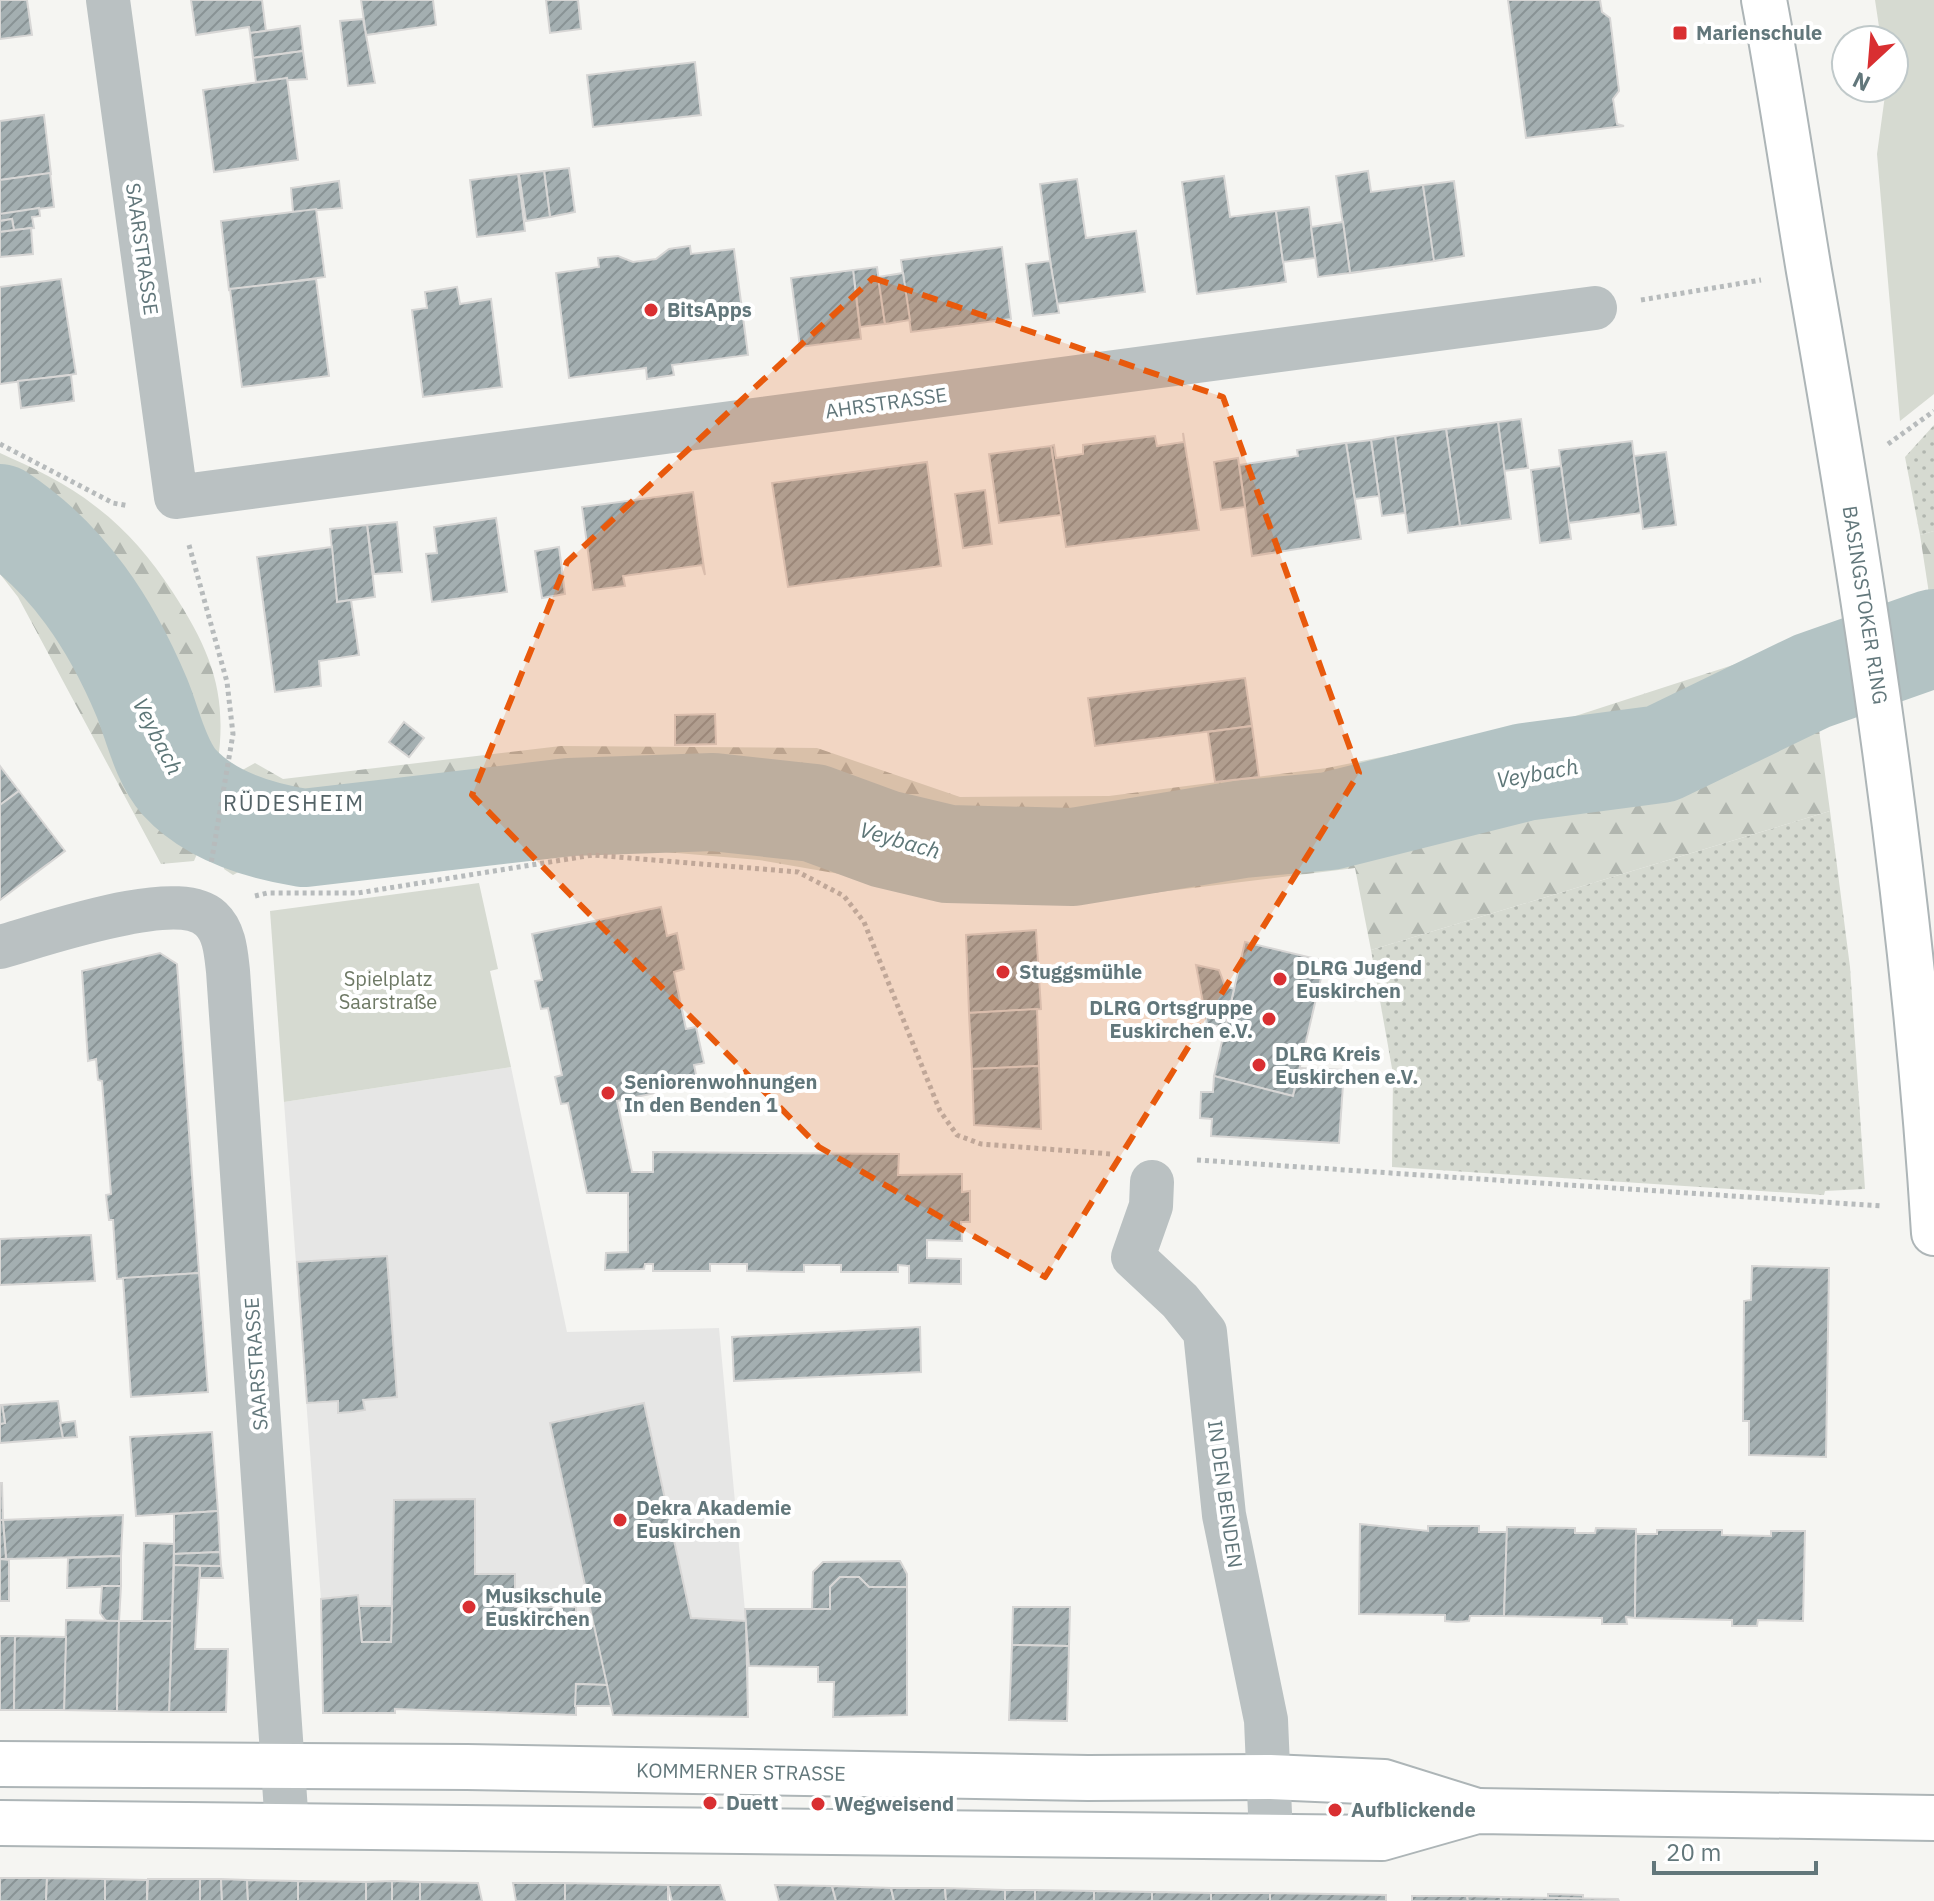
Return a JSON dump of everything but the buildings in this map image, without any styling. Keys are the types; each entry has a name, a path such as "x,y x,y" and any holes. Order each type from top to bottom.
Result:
{"street":[{"name":"SAARSTRASSE","path":"108,0 176,497"},
{"name":"BASINGSTOKER RING","path":"1764,0 1845,474 1885,734 1925,1075 1933,1223"},
{"name":"AHRSTRASSE","path":"176,497 1595,308"},
{"path":"0,947 148,908 171,905 200,912"},
{"name":"SAARSTRASSE","path":"200,912 219,930 228,971 287,1826"},
{"name":"IN DEN BENDEN","path":"1152,1165 1151,1206 1133,1257 1180,1301 1205,1332 1224,1515 1266,1720 1271,1837"},
{"name":"KOMMERNER STRASSE","path":"0,1764 1088,1778 1270,1777 1384,1782 1477,1811 1934,1818"},
{"name":"KOMMERNER STRASSE","path":"0,1823 1382,1838 1477,1811"}],"path":[{"path":"1595,308 1749,282"},
{"path":"0,444 113,503"},
{"path":"176,497 227,682 233,734 211,864"},
{"path":"200,912 267,893 358,893 593,855 798,872 844,896 864,922 940,1111 957,1135 981,1144 1152,1165 1866,1204"}],"highlighted area":[{"path":"873,278 1223,397 1359,773 1045,1277 819,1147 472,795 567,562"}],"shaded area":[{"path":"511,1067 567,1332 719,1328 749,1655 748,1717 613,1715 611,1706 576,1706 576,1715 396,1709 395,1713 323,1713 324,1640 284,1102"}],"green space":[{"path":"1875,0 1934,0 1934,394 1900,421 1877,154 1884,104 1910,104 1910,24 1879,24"},
{"path":"1934,425 1934,531 1920,535 1905,457"},
{"path":"0,453 73,490 117,524 164,579 200,639 216,683 221,730 210,805 194,861 161,864 18,597 0,574"},
{"path":"1934,531 1934,626 1920,535"},
{"path":"1807,641 1830,811 1371,950 1355,868 1078,902 953,902 851,876 759,860 583,845 353,879 244,869 233,875 224,869 223,848 237,773 255,763 283,779 561,746 817,748 960,797 1109,796 1327,768 1560,721"},
{"path":"1830,811 1850,967 1865,1189 1825,1191 1824,1195 1392,1167 1393,1074 1371,950"},
{"name":"Spielplatz Saarstraße","path":"479,883 498,969 490,971 511,1067 284,1102 270,911"}],"waterway":[{"name":"Veybach","path":"0,513 47,550 101,619 130,671 162,753 179,782 191,794 221,813 270,831 304,838 570,807 713,802 814,813 885,839 948,854 1073,857 1243,829 1330,821 1525,772 1661,754 1812,681 1934,638"}],"place":[{"name":"Marienschule","path":"1680,33"},
{"name":"BitsApps","path":"651,310"},
{"name":"Stuggsmühle","path":"1003,972"},
{"name":"DLRG Jugend Euskirchen","path":"1280,979"},
{"name":"DLRG Ortsgruppe Euskirchen e.V.","path":"1269,1019"},
{"name":"DLRG Kreis Euskirchen e.V.","path":"1259,1065"},
{"name":"Seniorenwohnungen In den Benden 1","path":"608,1093"},
{"name":"Dekra Akademie Euskirchen","path":"620,1520"},
{"name":"Musikschule Euskirchen","path":"469,1607"},
{"name":"Duett","path":"710,1803"},
{"name":"Wegweisend","path":"818,1804"},
{"name":"Aufblickende","path":"1335,1810"}],"district":[{"name":"RÜDESHEIM","path":"294,803"}]}
